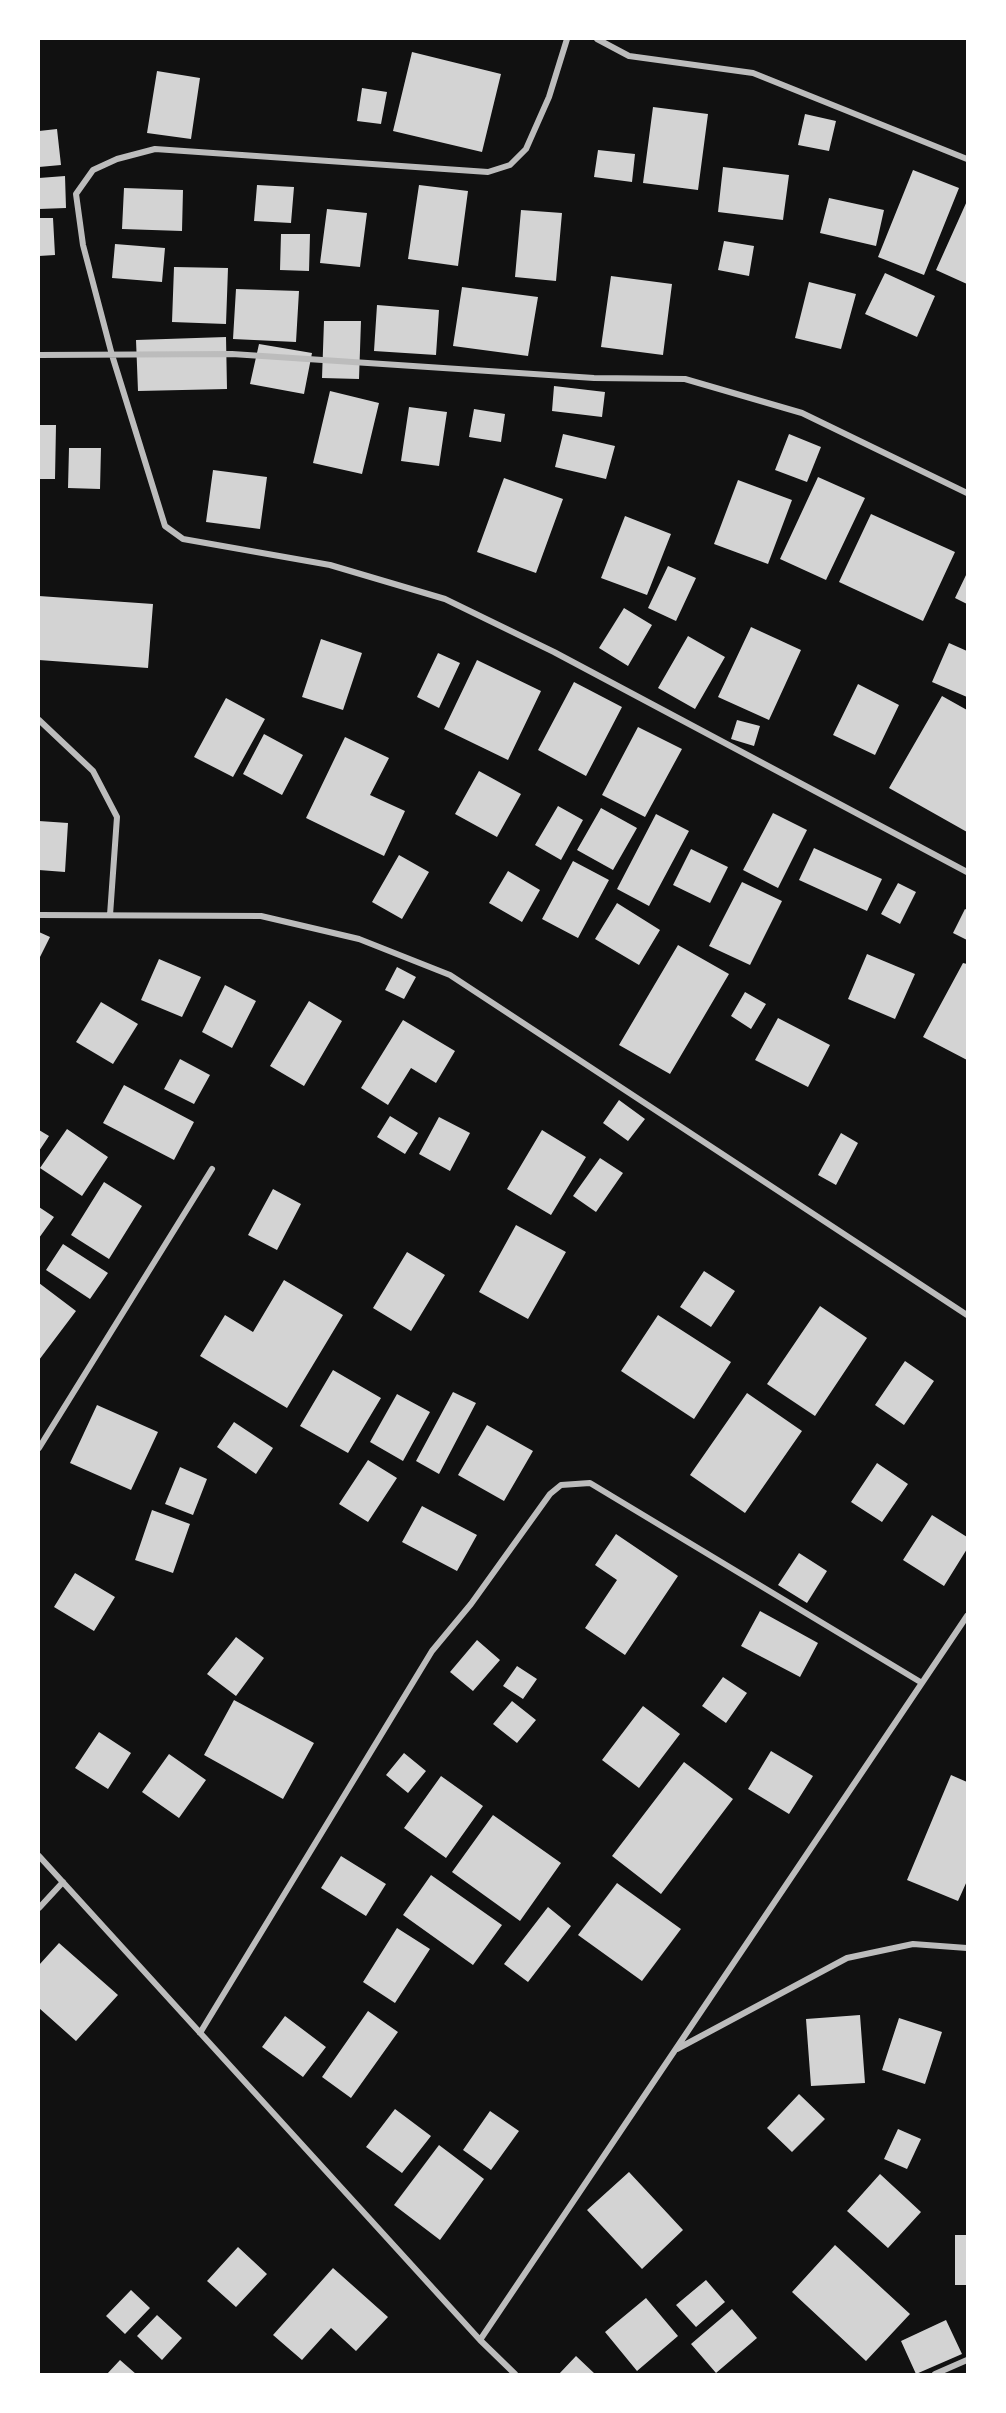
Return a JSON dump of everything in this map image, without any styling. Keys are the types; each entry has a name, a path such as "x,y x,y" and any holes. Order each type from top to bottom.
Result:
{"street":[{"path":"567,39 549,97 526,148 510,165 488,172 155,149 117,159 93,170 76,194 83,245 112,354 165,526 183,539 330,565 445,599 554,652 967,872"},
{"path":"597,39 629,56 753,73 967,159"},
{"path":"39,355 232,354 594,378 685,379 802,413 967,493"},
{"path":"39,720 93,771 117,817 110,915"},
{"path":"39,915 261,916 359,939 450,975 967,1315"},
{"path":"39,1448 212,1169"},
{"path":"200,2033 432,1651 464,1613 550,1494 561,1485 590,1483 921,1683"},
{"path":"480,2340 967,1616"},
{"path":"39,1856 480,2340 515,2374"},
{"path":"39,1908 63,1882"},
{"path":"675,2049 847,1958 913,1944 967,1948"},
{"path":"935,2374 967,2360"}],"building":[{"path":"412,52 501,74 482,152 393,131"},
{"path":"157,71 200,78 191,139 147,133"},
{"path":"362,88 387,92 381,124 357,121"},
{"path":"653,107 708,114 698,190 643,183"},
{"path":"805,114 836,121 829,151 798,145"},
{"path":"57,129 61,165 39,167 39,131"},
{"path":"598,150 635,154 632,182 594,177"},
{"path":"723,167 789,175 783,220 718,212"},
{"path":"913,170 959,188 924,275 878,257"},
{"path":"65,176 66,208 39,209 39,178"},
{"path":"257,185 294,187 291,223 254,221"},
{"path":"419,185 468,191 458,266 408,259"},
{"path":"124,188 183,190 182,231 122,229"},
{"path":"829,198 884,210 876,246 820,233"},
{"path":"967,201 967,284 936,270"},
{"path":"327,209 367,213 360,267 320,263"},
{"path":"521,210 562,213 556,281 515,277"},
{"path":"39,218 53,218 55,255 39,256"},
{"path":"281,234 310,234 309,271 280,270"},
{"path":"724,241 754,246 749,276 718,270"},
{"path":"115,244 165,248 162,282 112,278"},
{"path":"174,267 228,268 226,324 172,322"},
{"path":"885,273 935,296 917,337 865,314"},
{"path":"611,276 672,284 663,355 601,347"},
{"path":"809,282 856,294 841,349 795,338"},
{"path":"462,287 538,297 528,356 453,346"},
{"path":"236,289 299,291 296,342 233,339"},
{"path":"377,305 439,310 436,355 374,351"},
{"path":"324,321 361,321 359,379 322,378"},
{"path":"226,337 227,389 138,391 136,340"},
{"path":"259,344 312,353 304,394 250,384"},
{"path":"554,386 605,392 602,417 552,411"},
{"path":"330,391 379,403 362,474 313,463"},
{"path":"409,407 447,412 439,466 401,461"},
{"path":"474,409 505,414 501,442 469,437"},
{"path":"39,425 56,425 55,479 39,479"},
{"path":"563,434 615,446 606,479 555,467"},
{"path":"789,434 821,447 807,482 775,470"},
{"path":"69,448 101,448 100,489 68,488"},
{"path":"213,470 267,477 260,529 206,522"},
{"path":"818,477 865,498 826,580 780,559"},
{"path":"504,478 563,499 536,573 477,552"},
{"path":"738,480 792,500 768,564 714,544"},
{"path":"871,514 955,552 923,621 839,582"},
{"path":"625,516 671,534 647,595 601,578"},
{"path":"668,566 696,578 676,621 648,608"},
{"path":"967,573 967,604 955,598"},
{"path":"39,596 153,604 148,668 39,660"},
{"path":"624,608 652,625 628,666 599,648"},
{"path":"751,627 801,650 769,720 718,697"},
{"path":"688,636 725,657 695,709 658,688"},
{"path":"321,639 362,653 343,710 302,697"},
{"path":"949,643 967,651 967,697 932,682"},
{"path":"438,653 460,663 439,708 417,697"},
{"path":"477,660 541,691 508,760 444,729"},
{"path":"574,682 622,707 586,776 538,750"},
{"path":"858,684 899,705 875,755 833,735"},
{"path":"942,696 967,710 967,832 889,788"},
{"path":"226,698 265,719 233,777 194,757"},
{"path":"737,720 760,726 754,746 731,739"},
{"path":"638,727 682,749 645,817 602,795"},
{"path":"264,734 303,755 282,795 243,774"},
{"path":"345,737 389,758 370,795 405,811 384,856 306,818"},
{"path":"479,771 521,794 497,837 455,814"},
{"path":"558,806 583,820 561,860 535,845"},
{"path":"601,808 637,828 613,870 577,850"},
{"path":"773,813 807,830 778,888 743,870"},
{"path":"656,814 689,831 649,906 617,889"},
{"path":"39,821 68,823 65,872 39,870"},
{"path":"814,848 882,879 867,911 799,880"},
{"path":"691,849 728,867 710,903 673,885"},
{"path":"399,855 429,872 402,919 372,902"},
{"path":"573,861 609,880 578,938 542,919"},
{"path":"508,871 540,890 522,922 489,903"},
{"path":"742,882 782,901 750,965 709,946"},
{"path":"898,883 916,892 900,924 881,914"},
{"path":"617,903 660,930 639,965 595,939"},
{"path":"965,909 967,910 967,940 953,933"},
{"path":"39,932 50,937 39,959"},
{"path":"678,945 729,974 670,1074 619,1045"},
{"path":"867,954 915,974 895,1019 848,999"},
{"path":"159,959 201,977 182,1017 141,1000"},
{"path":"963,963 967,964 967,1060 923,1037"},
{"path":"397,967 416,977 404,999 385,990"},
{"path":"225,985 256,1001 232,1048 202,1032"},
{"path":"745,992 766,1004 751,1029 731,1016"},
{"path":"309,1001 342,1021 304,1086 270,1066"},
{"path":"101,1002 138,1024 113,1064 76,1042"},
{"path":"778,1018 830,1045 808,1087 755,1060"},
{"path":"403,1020 455,1051 436,1083 411,1068 388,1105 361,1088"},
{"path":"180,1059 210,1075 194,1104 164,1089"},
{"path":"124,1085 194,1122 174,1160 103,1123"},
{"path":"619,1100 645,1119 628,1141 603,1123"},
{"path":"390,1116 418,1133 405,1154 377,1137"},
{"path":"439,1117 470,1133 450,1171 419,1154"},
{"path":"67,1129 108,1157 82,1196 40,1168"},
{"path":"39,1130 49,1136 39,1151"},
{"path":"542,1130 586,1157 551,1215 507,1189"},
{"path":"841,1133 858,1143 836,1185 818,1175"},
{"path":"600,1158 623,1173 596,1212 573,1196"},
{"path":"104,1182 142,1206 109,1259 71,1235"},
{"path":"273,1189 301,1204 277,1250 248,1235"},
{"path":"39,1207 54,1217 39,1238"},
{"path":"516,1225 566,1252 528,1319 479,1292"},
{"path":"63,1244 108,1273 90,1299 46,1270"},
{"path":"407,1252 445,1275 411,1331 373,1308"},
{"path":"704,1271 735,1291 711,1327 680,1307"},
{"path":"284,1280 343,1315 287,1408 200,1356 225,1315 253,1332"},
{"path":"39,1283 76,1311 39,1360"},
{"path":"820,1306 867,1338 815,1416 767,1384"},
{"path":"658,1315 731,1362 694,1419 621,1371"},
{"path":"905,1361 934,1381 904,1425 875,1405"},
{"path":"333,1370 381,1398 348,1453 300,1426"},
{"path":"453,1392 476,1403 439,1474 416,1461"},
{"path":"747,1393 802,1431 745,1513 690,1475"},
{"path":"397,1394 430,1412 403,1461 370,1442"},
{"path":"97,1405 158,1432 131,1490 70,1463"},
{"path":"234,1422 273,1448 256,1474 217,1447"},
{"path":"487,1425 533,1451 504,1501 458,1475"},
{"path":"368,1460 397,1478 368,1522 339,1504"},
{"path":"877,1463 908,1484 882,1522 851,1502"},
{"path":"180,1467 207,1479 193,1515 165,1504"},
{"path":"422,1506 477,1535 457,1571 402,1542"},
{"path":"152,1510 190,1524 173,1573 135,1560"},
{"path":"932,1515 967,1537 967,1549 944,1586 903,1560"},
{"path":"616,1534 678,1576 625,1655 585,1628 617,1580 595,1565"},
{"path":"799,1553 827,1571 807,1603 778,1585"},
{"path":"75,1573 115,1597 94,1631 54,1607"},
{"path":"760,1611 818,1643 800,1677 741,1646"},
{"path":"236,1637 264,1658 236,1696 207,1674"},
{"path":"477,1640 500,1660 473,1691 450,1672"},
{"path":"517,1666 537,1679 523,1699 503,1686"},
{"path":"723,1677 747,1693 726,1723 702,1706"},
{"path":"234,1700 314,1743 283,1799 204,1755"},
{"path":"512,1701 536,1720 517,1743 493,1724"},
{"path":"643,1706 680,1734 639,1788 602,1760"},
{"path":"99,1732 131,1753 108,1789 75,1768"},
{"path":"771,1751 813,1776 789,1814 748,1789"},
{"path":"404,1753 426,1771 408,1793 386,1775"},
{"path":"169,1754 206,1780 179,1818 142,1792"},
{"path":"684,1762 733,1799 661,1894 612,1856"},
{"path":"951,1775 967,1782 967,1881 958,1901 907,1880"},
{"path":"441,1776 483,1806 446,1858 404,1828"},
{"path":"493,1815 561,1863 520,1921 452,1872"},
{"path":"341,1856 386,1884 366,1916 321,1888"},
{"path":"431,1875 502,1925 473,1965 403,1915"},
{"path":"617,1883 681,1929 642,1981 578,1935"},
{"path":"548,1907 571,1926 528,1982 504,1964"},
{"path":"397,1928 430,1949 395,2003 363,1982"},
{"path":"59,1943 118,1995 76,2041 39,2008 39,1965"},
{"path":"368,2011 398,2032 351,2098 322,2077"},
{"path":"860,2015 865,2083 811,2086 806,2019"},
{"path":"285,2016 326,2047 303,2077 262,2047"},
{"path":"899,2018 942,2032 925,2084 882,2070"},
{"path":"799,2094 825,2119 792,2152 767,2128"},
{"path":"395,2109 431,2136 402,2173 366,2147"},
{"path":"490,2111 519,2131 491,2170 463,2150"},
{"path":"898,2129 921,2139 907,2169 884,2159"},
{"path":"439,2145 484,2179 440,2240 394,2205"},
{"path":"629,2172 683,2230 642,2269 587,2210"},
{"path":"880,2174 921,2212 888,2248 847,2211"},
{"path":"955,2235 967,2235 967,2285 955,2285"},
{"path":"835,2245 910,2314 866,2361 792,2292"},
{"path":"238,2247 267,2274 236,2307 207,2281"},
{"path":"333,2268 388,2317 356,2351 331,2328 302,2360 273,2335"},
{"path":"706,2280 725,2302 696,2327 676,2305"},
{"path":"131,2290 150,2308 125,2334 106,2316"},
{"path":"646,2298 678,2336 637,2371 605,2332"},
{"path":"732,2309 757,2338 716,2373 691,2344"},
{"path":"157,2315 182,2338 162,2360 137,2336"},
{"path":"946,2320 962,2354 916,2374 901,2341"},
{"path":"576,2356 595,2374 559,2374"},
{"path":"120,2360 136,2374 107,2374"}]}
